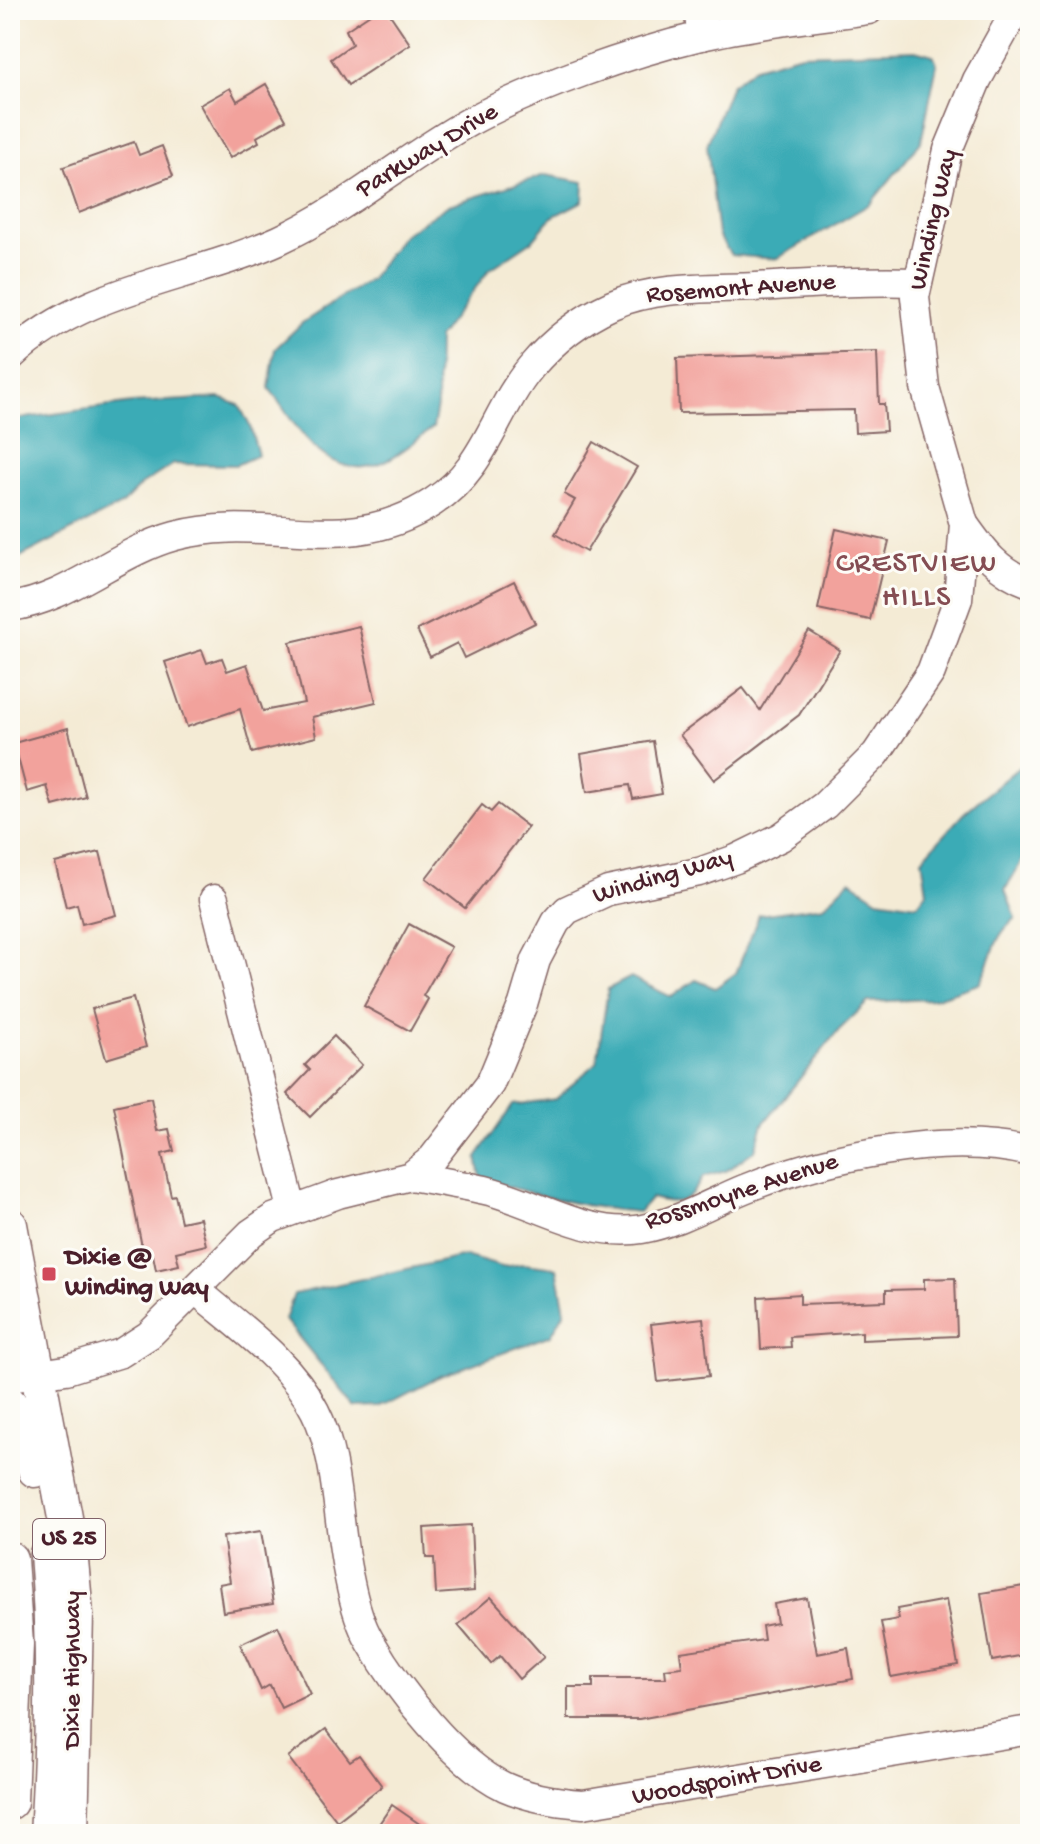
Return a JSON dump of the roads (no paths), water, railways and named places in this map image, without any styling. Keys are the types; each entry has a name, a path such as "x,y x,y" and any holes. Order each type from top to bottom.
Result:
{"main road":[{"name":"Dixie Highway","path":"10,1225 24,1377 69,1539 76,1614 71,1834"},
{"path":"10,1404 32,1450 52,1611 47,1834"},
{"name":"US 25","path":"10,1559 16,1644 10,1802"}],"street":[{"name":"Parkway Drive","path":"10,357 47,328 93,303 223,264 282,239 331,212 470,121 700,23 869,10"},
{"name":"Winding Way","path":"24,1377 121,1353 149,1335 251,1233 292,1209 411,1176 432,1159 490,1084 523,1004 536,960 556,922 567,910 608,891 699,872 736,859 781,837 825,805 876,754 931,672 958,599 964,524 925,387 915,297 948,150 977,80 1016,10"},
{"name":"Rosemont Avenue","path":"10,607 49,598 121,557 189,532 270,528 328,534 378,527 407,517 433,502 476,464 514,393 547,349 587,318 615,304 672,291 918,282"},
{"path":"964,524 988,557 1019,579"},
{"path":"958,599 983,580 1019,579"},
{"path":"214,899 292,1209"},
{"name":"Rossmoyne Avenue","path":"411,1176 491,1192 593,1226 639,1229 683,1218 744,1189 838,1159 927,1146 1030,1152"},
{"name":"Woodspoint Drive","path":"196,1290 268,1351 304,1392 325,1433 349,1578 369,1641 437,1733 473,1768 505,1787 559,1802 617,1800 1030,1730"}],"water":[{"path":"915,50 933,55 937,64 921,142 870,204 776,259 731,255 718,235 707,145 731,85 755,67 801,54"},
{"path":"545,175 584,182 583,201 552,217 532,241 489,270 438,338 437,406 433,428 388,460 361,467 328,459 314,448 269,388 275,349 302,323 370,279 403,235 449,205"},
{"path":"220,398 239,405 250,426 258,455 236,465 174,464 141,485 121,505 10,562 10,420 132,403"},
{"path":"1030,758 1030,847 1005,890 1016,918 997,941 979,984 933,999 868,1002 839,1030 763,1124 755,1150 726,1171 703,1177 693,1192 682,1200 669,1202 651,1198 639,1212 619,1210 559,1200 481,1178 477,1157 513,1105 556,1099 597,1062 608,989 631,977 671,997 696,980 715,988 736,973 759,915 824,906 850,880 878,899 917,905 927,892 922,859 964,813"},
{"path":"465,1256 502,1267 523,1264 557,1268 565,1311 551,1335 438,1377 379,1407 356,1408 285,1320 294,1294"}],"place":[{"name":"Dixie @ Winding Way","path":"49,1274"}],"district":[{"name":"CRESTVIEW HILLS","path":"917,582"}]}
